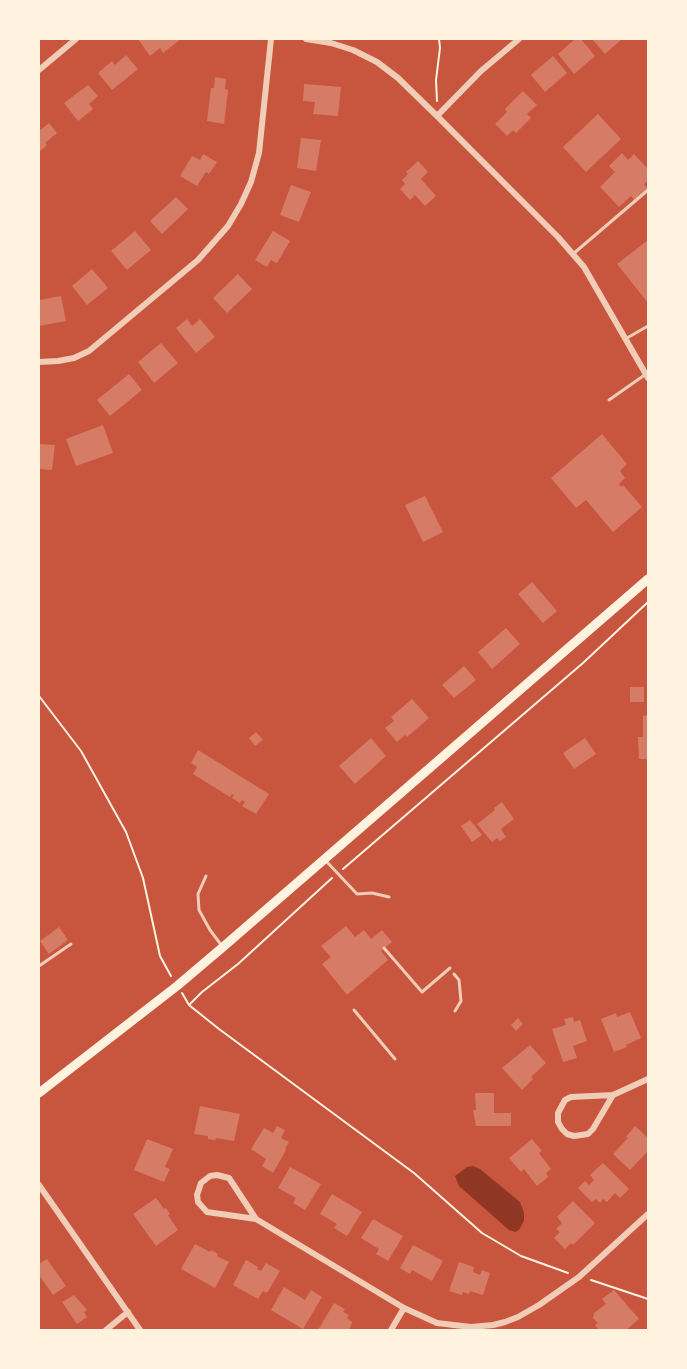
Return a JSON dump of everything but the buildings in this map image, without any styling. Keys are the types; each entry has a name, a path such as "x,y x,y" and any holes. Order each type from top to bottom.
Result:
{"main road":[{"path":"39,1093 177,986 648,579"}],"street":[{"path":"39,70 76,39"},
{"path":"39,362 74,358 88,351 198,260 228,226 251,182 259,153 271,39"},
{"path":"306,39 331,43 353,50 377,62 398,78 437,116 573,254 596,284 647,376"},
{"path":"437,116 481,71 519,39"},
{"path":"613,1095 588,1134 574,1136 562,1129 558,1122 558,1113 564,1100 572,1097 613,1095 648,1078"},
{"path":"256,1219 229,1178 217,1174 201,1183 197,1195 198,1202 207,1212 256,1219 404,1308 424,1318 450,1326 493,1325 518,1317 579,1277 648,1214"},
{"path":"39,1185 140,1330"},
{"path":"391,1330 404,1308"},
{"path":"106,1330 128,1312"}],"lane":[{"path":"573,254 648,190"},
{"path":"626,339 648,326"},
{"path":"609,399 647,376"},
{"path":"325,860 357,894 372,893 389,897"},
{"path":"206,876 198,894 200,910 210,930 223,947"},
{"path":"39,966 71,944"},
{"path":"384,948 422,992 450,968"},
{"path":"454,974 459,980 461,1001 455,1011"},
{"path":"354,1010 395,1059"}],"path":[{"path":"437,116 436,80 439,39"},
{"path":"189,1005 238,964 338,873 583,663 648,602"},
{"path":"39,696 81,751 126,832 144,878 160,956 169,972"},
{"path":"184,996 189,1005 414,1173 482,1233 521,1256 564,1271"},
{"path":"600,1283 648,1299"}],"shaded area":[{"path":"473,1166 480,1169 520,1202 524,1221 519,1230 515,1232 509,1230 459,1186 455,1176 467,1167"}]}
